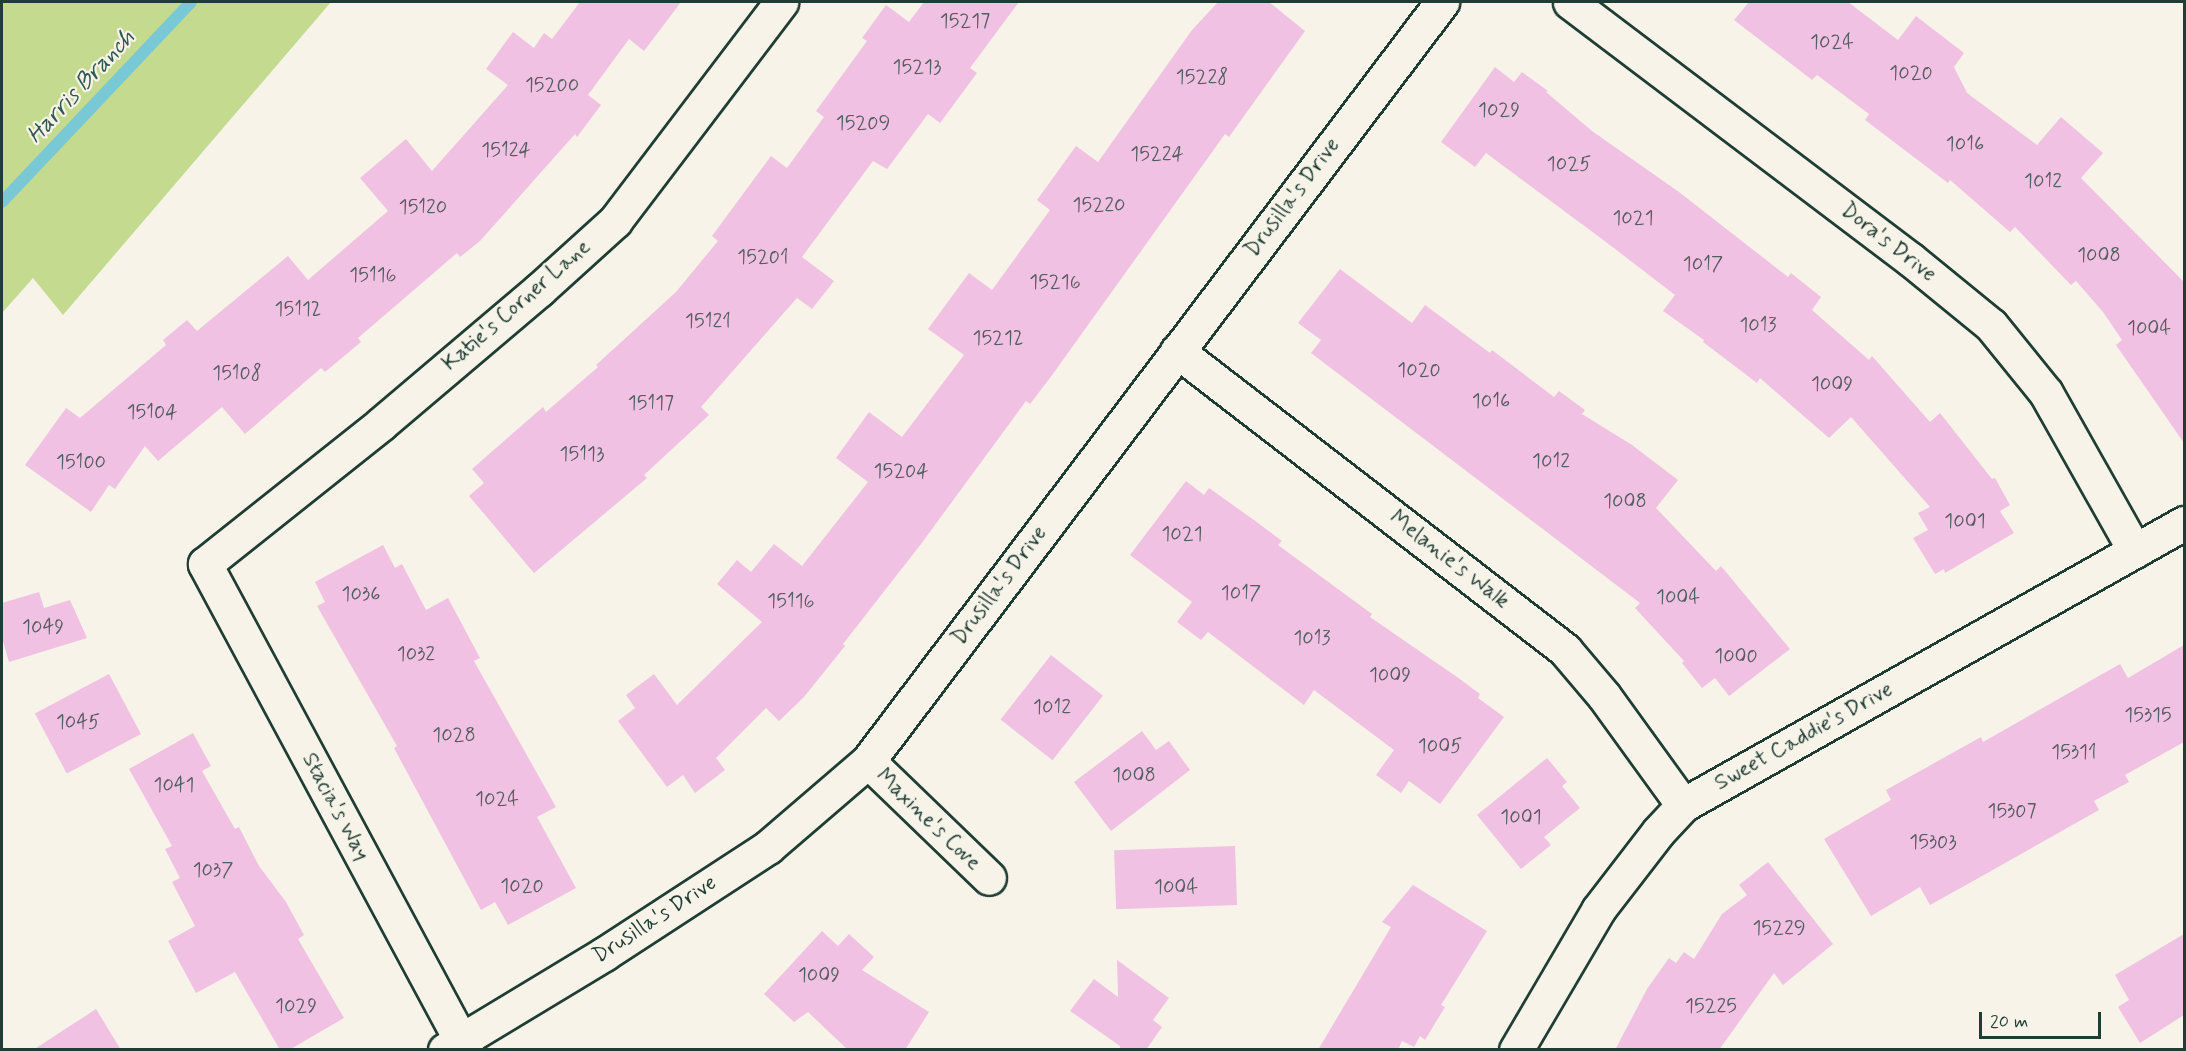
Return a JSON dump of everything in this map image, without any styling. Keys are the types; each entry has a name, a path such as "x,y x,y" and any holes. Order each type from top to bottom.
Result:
{"street":[{"name":"Katie's Corner Lane","path":"205,564 399,408 539,290 615,221 780,2"},
{"name":"Drusilla's Drive","path":"457,1047 768,847 868,761 1442,2"},
{"name":"Dora's Drive","path":"1570,2 1910,259 1991,325 2046,393 2135,550"},
{"name":"Melanie's Walk","path":"1177,351 1565,650 1604,696 1683,805"},
{"name":"Sweet Caddie's Drive","path":"1516,1050 1598,910 1658,832 1683,805 2184,523"},
{"name":"Stacia's Way","path":"205,564 457,1047"},
{"name":"Maxine's Cove","path":"868,761 988,878"}],"green space":[{"path":"2,2 331,2 63,315 33,278 2,313"}],"building":[{"path":"580,2 681,2 644,51 629,39 588,95 601,105 577,137 575,134 480,241 460,257 457,253 358,338 361,342 325,372 321,368 245,434 222,407 158,461 145,446 115,489 109,485 91,512 25,465 66,408 80,418 166,345 163,340 187,320 197,331 288,256 308,280 388,211 360,178 406,139 432,171 508,85 486,69 513,32 534,48 544,33 552,39"},
{"path":"924,2 1019,2 970,68 977,73 940,123 928,114 887,169 873,161 802,257 834,281 812,309 797,298 701,407 709,415 644,475 647,478 534,573 469,496 484,483 472,469 543,407 546,412 598,367 596,365 676,292 718,241 712,236 771,156 787,168 824,117 816,111 867,41 862,38 886,5 909,22"},
{"path":"1218,2 1269,2 1305,31 1229,137 1225,134 1050,378 1030,404 1026,401 921,544 843,644 845,646 804,697 779,721 766,708 716,758 725,770 695,793 683,775 667,787 618,721 635,708 626,695 654,674 677,705 762,622 717,584 737,560 751,572 774,544 802,566 868,482 836,458 869,412 902,437 964,355 928,329 969,273 992,290 1050,210 1037,200 1076,146 1098,162 1192,30"},
{"path":"1749,2 1848,2 1898,40 1916,16 1964,53 1954,67 1967,93 2037,145 2061,117 2103,153 2081,178 2184,282 2184,443 2116,345 2122,340 2103,312 2076,281 2071,285 2015,227 2010,232 1950,180 1948,183 1865,120 1869,114 1817,75 1812,80 1734,20"},
{"path":"1495,67 1514,82 1522,72 1548,91 1546,92 1592,131 1679,192 1788,277 1791,273 1821,297 1812,310 1869,360 1872,356 1930,422 1940,413 1992,479 1995,478 2010,505 2000,511 2014,533 1945,573 1944,569 1935,574 1913,538 1928,530 1918,513 1930,507 1851,417 1829,438 1760,378 1757,383 1703,342 1704,340 1663,311 1675,295 1606,242 1486,153 1475,167 1441,142"},
{"path":"1340,269 1412,323 1425,305 1490,353 1492,350 1554,397 1559,391 1585,410 1582,414 1632,445 1678,480 1656,508 1716,571 1721,566 1790,649 1729,696 1715,678 1702,688 1682,663 1684,661 1635,608 1640,603 1311,353 1321,340 1298,323"},
{"path":"1186,481 1204,495 1209,488 1254,520 1282,541 1278,545 1372,614 1370,617 1480,694 1478,698 1504,717 1440,804 1409,781 1401,793 1376,775 1394,750 1314,690 1304,705 1208,632 1201,640 1177,622 1192,602 1130,555"},
{"path":"383,545 395,568 402,564 426,610 448,598 480,658 474,661 556,807 537,817 576,888 508,925 495,902 481,910 394,748 397,746 317,606 325,602 315,582"},
{"path":"39,592 44,608 70,600 87,638 9,662 2,638 2,603"},
{"path":"2184,645 2184,742 2125,775 2129,782 2094,801 2099,810 1975,880 1930,905 1920,887 1871,916 1824,839 1891,800 1886,790 1981,737 1983,742 2120,664 2128,678"},
{"path":"1051,655 1103,696 1053,760 1001,720"},
{"path":"109,674 141,734 67,773 35,713"},
{"path":"1142,731 1156,750 1169,741 1190,770 1111,831 1074,782"},
{"path":"193,733 211,766 202,771 235,829 239,827 259,866 286,902 304,935 298,939 344,1018 289,1050 280,1050 235,972 196,993 168,941 195,926 172,882 180,878 165,849 172,846 129,769"},
{"path":"1547,758 1567,782 1562,786 1580,808 1544,837 1551,845 1521,869 1477,815"},
{"path":"1235,846 1237,905 1116,909 1114,850"},
{"path":"1768,862 1833,944 1783,985 1774,973 1719,1050 1615,1050 1647,989 1669,958 1676,963 1684,952 1694,959 1722,914 1747,895 1739,885"},
{"path":"1413,885 1487,931 1441,1005 1445,1007 1425,1040 1420,1036 1414,1047 1402,1041 1398,1050 1318,1050 1391,927 1382,922"},
{"path":"822,931 838,946 849,934 874,957 862,970 929,1012 905,1050 848,1050 808,1012 794,1022 764,994"},
{"path":"2184,934 2184,1015 2140,1043 2118,1007 2129,1000 2115,975"},
{"path":"1117,960 1169,998 1153,1020 1162,1027 1146,1050 1120,1050 1120,1046 1070,1011 1094,979 1118,997"},
{"path":"96,1009 121,1050 33,1050"}],"waterway":[{"name":"Harris Branch","path":"2,202 191,2"}]}
